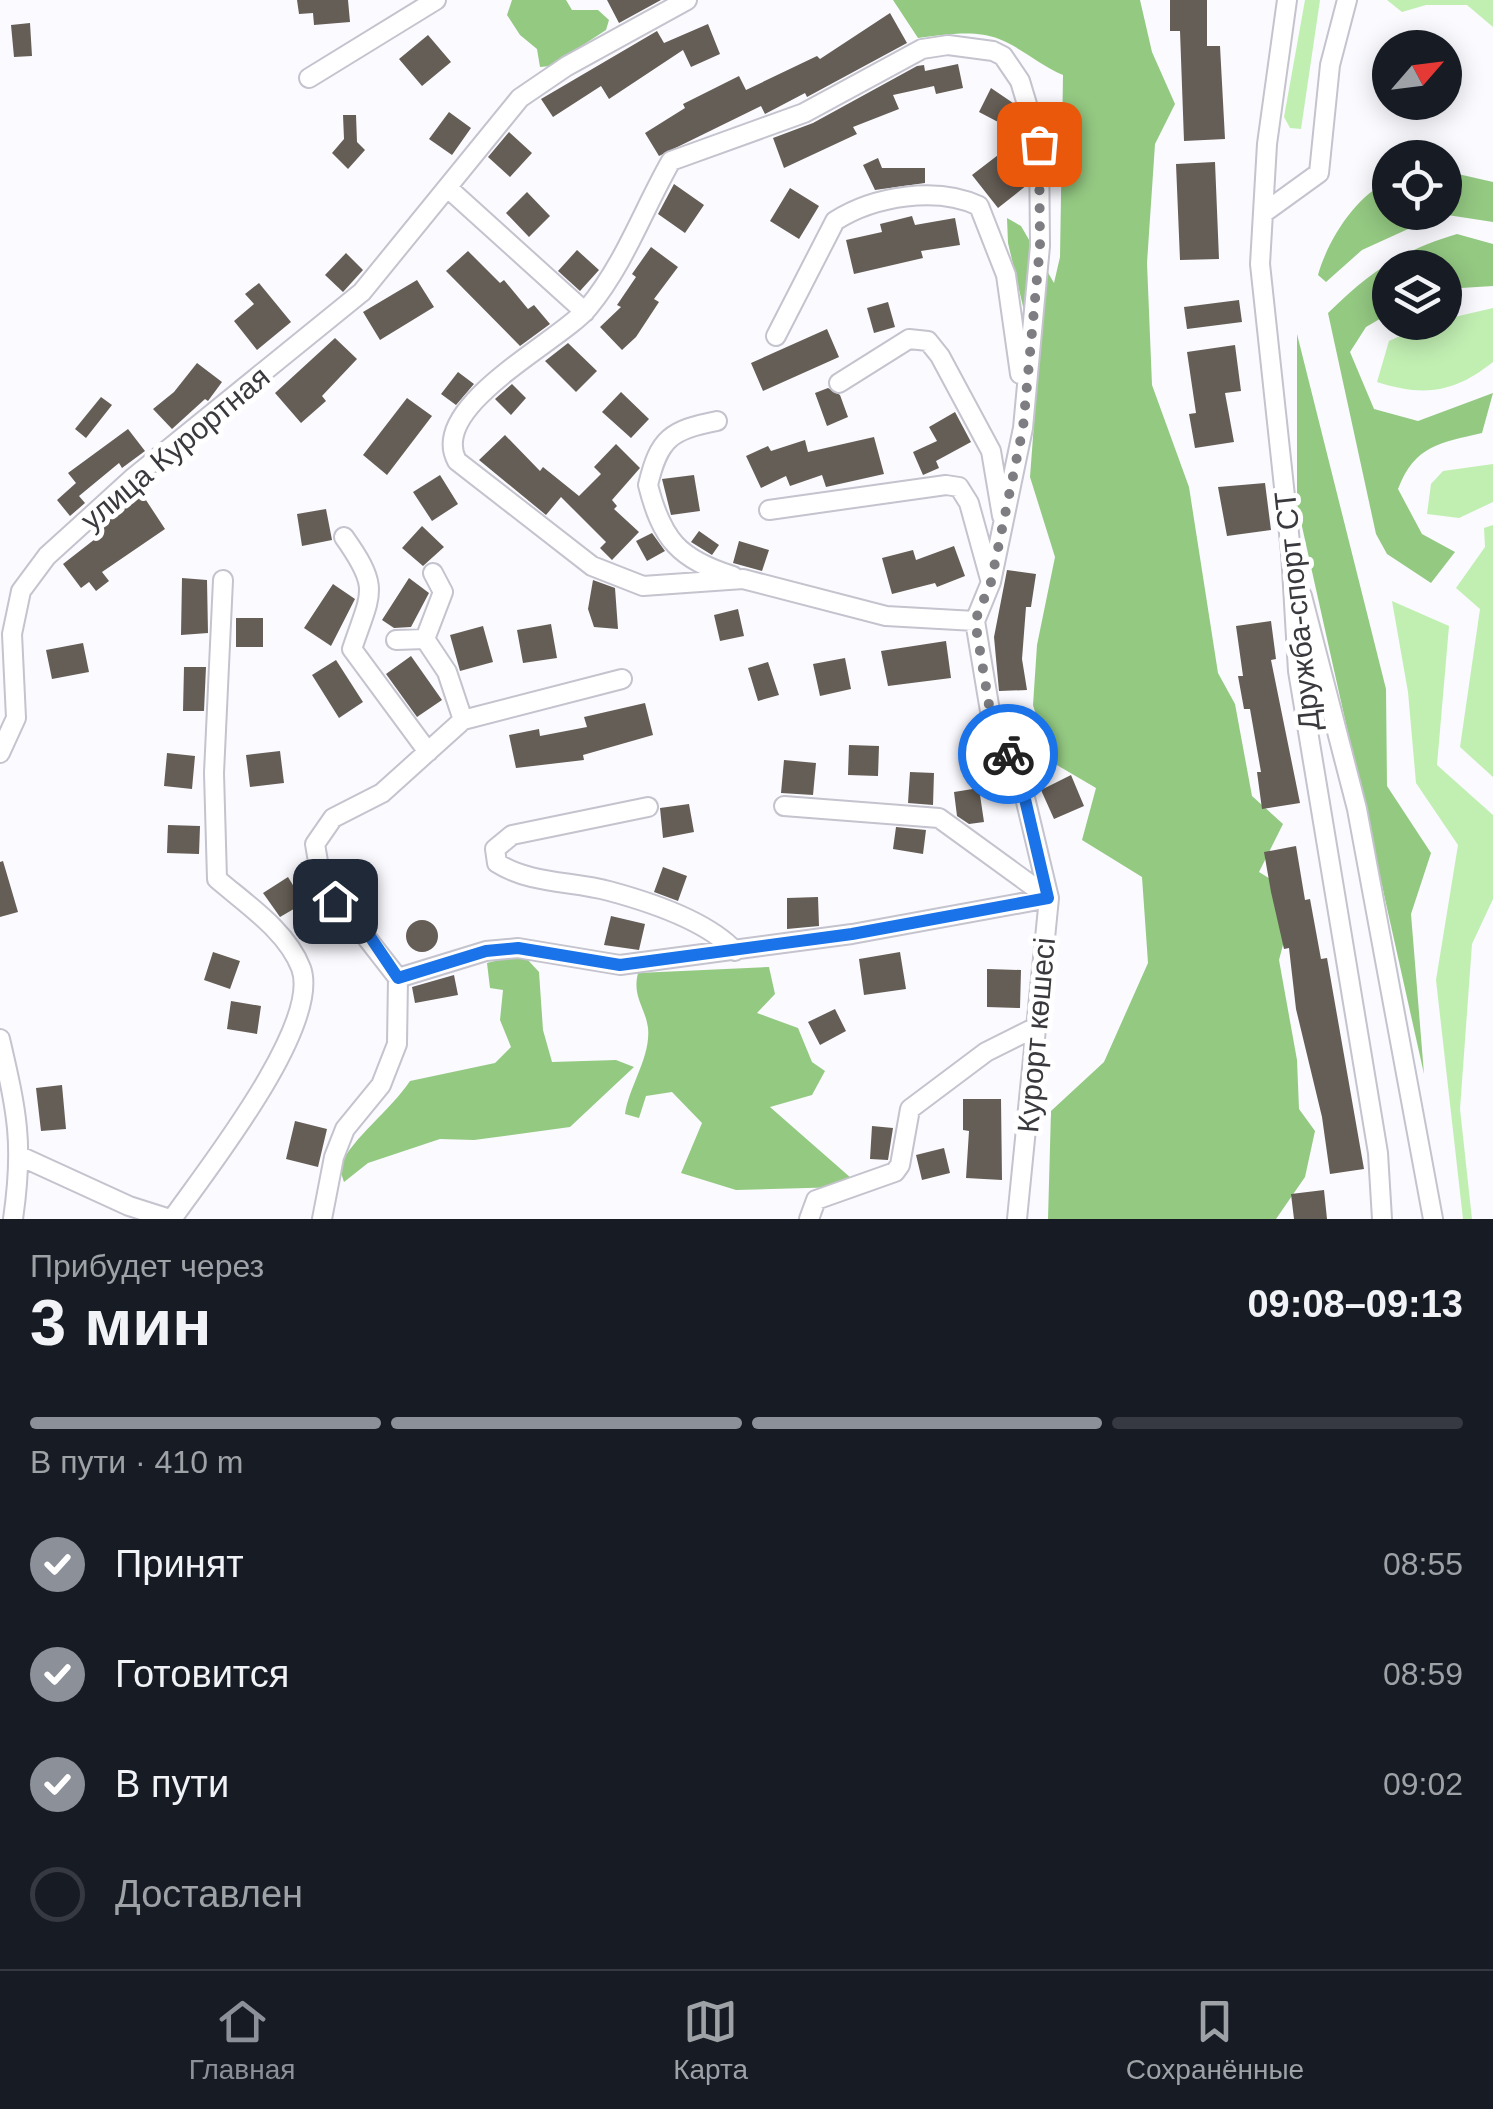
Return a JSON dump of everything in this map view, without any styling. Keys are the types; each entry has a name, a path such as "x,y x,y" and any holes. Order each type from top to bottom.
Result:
{"street":[{"path":"309,78 436,0"},
{"path":"585,312 449,189 520,98 688,0"},
{"name":"Дружба-спорт СТ","path":"1287,0 1267,144 1260,264 1291,552 1298,671 1366,1076 1382,1219"},
{"path":"1265,212 1319,172 1330,66 1347,0"},
{"path":"718,421 682,428 665,440 648,485 665,532 685,558 743,579 886,616 975,621 991,582 1004,529 1024,405 1040,246 1039,144 1012,67 1003,56 976,47 922,49 804,113 670,161 616,272 585,312 536,346 484,393 452,438 458,460 592,566 643,586 743,579"},
{"name":"улица Курортная","path":"0,753 16,718 15,620 22,591 47,556 134,476 362,292 449,189"},
{"path":"776,336 836,221 850,212 900,198 965,200 979,206 1006,274 1024,405"},
{"path":"839,383 909,339 928,342 940,356 991,452 1004,529"},
{"path":"769,510 946,485 959,488 969,504 991,582"},
{"path":"344,537 364,564 372,589 352,649 428,752"},
{"path":"1291,552 1357,809 1433,1219"},
{"path":"425,639 443,592 433,573"},
{"path":"22,1158 129,1206 171,1219 272,1073 290,1039 303,978 301,967 272,926 217,879 214,773 223,580"},
{"name":"Курорт көшесі","path":"975,621 991,717 1021,782 1048,898 1017,1219"},
{"path":"425,639 451,682 463,720"},
{"path":"396,640 425,639"},
{"path":"322,1219 344,1129 381,1085 397,1044 398,978 321,879 315,844 332,818 382,793 463,720 622,679"},
{"path":"784,806 939,818 1048,898"},
{"path":"648,807 512,835 495,849 497,863 514,874 610,891 721,936 735,951"},
{"path":"398,978 486,951 518,948 620,965 735,951 1048,898"},
{"path":"809,1219 816,1200 895,1172 910,1110 986,1052 1036,1028"},
{"path":"0,1039 17,1103 22,1158 14,1219"}],"green space":[{"path":"512,0 566,0 572,10 598,10 609,20 606,30 551,66 540,67 537,49 520,35 507,15"},
{"path":"893,0 1140,0 1152,52 1175,104 1155,144 1147,263 1152,385 1189,487 1218,673 1235,704 1252,796 1283,824 1259,872 1296,895 1279,960 1297,1060 1299,1109 1315,1131 1305,1177 1276,1219 1048,1219 1051,1111 1104,1062 1148,963 1142,877 1082,840 1096,788 1050,761 1033,705 1037,645 1055,557 1030,477 1038,370 1008,243 1007,218 1021,226 1054,283 1060,257 1063,75 990,36 918,38"},
{"path":"1305,0 1320,0 1301,129 1290,128 1284,117"},
{"path":"1387,0 1493,0 1493,27 1467,5 1426,5 1402,12"},
{"path":"1462,175 1493,182 1493,222 1462,217"},
{"path":"1372,192 1372,230 1406,230 1362,250 1326,282 1318,275 1328,248 1345,220"},
{"path":"1457,234 1493,244 1493,286 1462,288 1462,250 1415,250"},
{"path":"1372,275 1372,324 1350,352 1374,409 1418,421 1493,393 1482,433 1431,448 1412,463 1398,489 1422,534 1455,552 1431,583 1387,554 1376,534 1328,313"},
{"path":"1493,308 1493,362 1465,380 1438,389 1409,390 1377,382 1389,341 1462,340 1462,315"},
{"path":"1297,334 1386,689 1387,786 1431,853 1411,914 1424,1074 1297,504"},
{"path":"1493,464 1493,502 1459,518 1427,514 1431,484 1443,471"},
{"path":"1493,525 1493,777 1460,747 1480,609 1456,588 1485,547 1484,528"},
{"path":"1392,601 1449,626 1437,765 1493,815 1493,899 1472,944 1460,1109 1472,1219 1463,1219 1436,980 1458,845 1416,783 1408,692"},
{"path":"506,958 527,959 539,972 543,1030 552,1062 616,1060 634,1067 570,1127 474,1140 440,1139 368,1163 344,1182 339,1167 346,1155 410,1081 495,1063 511,1047 500,1020 503,990 490,988 487,963"},
{"path":"769,967 775,994 757,1013 798,1028 812,1062 825,1071 812,1095 770,1107 851,1178 843,1187 736,1190 681,1173 702,1123 672,1092 646,1096 639,1118 625,1114 648,1039 637,989 638,973"}],"building":[{"path":"297,0 348,0 350,22 314,25 313,13 299,14"},
{"path":"607,0 661,0 619,23"},
{"path":"1170,0 1207,0 1207,46 1220,46 1225,139 1184,141 1180,31 1170,31"},
{"path":"890,13 907,43 807,97 805,93 765,114 761,106 659,156 645,133 685,108 683,104 739,76 746,90 817,56 820,59"},
{"path":"30,23 32,56 14,57 11,25"},
{"path":"708,24 720,54 691,67 683,50 609,99 601,86 553,117 541,99 657,31 664,43"},
{"path":"428,35 451,62 422,86 399,59"},
{"path":"958,64 963,88 936,94 934,86 893,95 899,109 853,127 857,134 784,168 773,138 813,123 917,66 924,65 925,71"},
{"path":"991,88 1013,103 1021,129 1008,136 1000,123 979,112"},
{"path":"449,112 471,128 452,155 429,139"},
{"path":"343,115 356,115 357,142 365,150 348,169 332,153 344,139"},
{"path":"509,132 532,153 510,177 488,157"},
{"path":"1002,152 1027,185 998,208 972,175"},
{"path":"878,158 882,168 925,168 925,183 875,190 863,165"},
{"path":"1215,162 1219,259 1180,260 1176,164"},
{"path":"674,184 704,205 685,233 658,214"},
{"path":"790,188 819,206 799,239 770,221"},
{"path":"527,192 550,216 529,237 506,213"},
{"path":"912,216 915,225 955,218 960,245 921,251 923,258 854,274 846,240 882,232 880,224"},
{"path":"651,247 678,267 654,299 659,302 636,337 622,350 600,327 621,307 617,305 636,277 632,274"},
{"path":"577,250 599,270 580,291 558,271"},
{"path":"468,251 500,283 504,280 528,309 534,305 550,324 520,346 446,271"},
{"path":"346,253 363,270 343,292 325,275"},
{"path":"417,280 434,307 380,340 363,312"},
{"path":"259,283 291,322 257,350 234,321 254,304 245,294"},
{"path":"1239,300 1242,322 1187,329 1184,307"},
{"path":"888,302 895,327 874,333 867,308"},
{"path":"827,329 839,357 763,391 751,363"},
{"path":"335,338 357,359 322,396 326,401 301,423 275,393"},
{"path":"568,343 597,371 576,392 545,361"},
{"path":"1235,345 1241,391 1225,393 1234,442 1195,448 1189,414 1196,413 1187,352"},
{"path":"197,363 222,382 208,401 205,399 172,429 153,409 174,392"},
{"path":"458,372 474,384 456,405 441,394"},
{"path":"512,384 526,398 511,415 495,399"},
{"path":"828,388 840,395 848,417 827,426 815,393"},
{"path":"621,392 649,419 631,438 602,412"},
{"path":"101,397 112,405 86,438 75,429"},
{"path":"407,398 432,416 387,475 363,455"},
{"path":"955,412 971,442 936,461 939,468 923,475 913,452 937,441 929,427"},
{"path":"128,429 145,451 122,468 119,463 79,496 85,503 70,516 57,500 76,483 68,473"},
{"path":"505,435 540,471 543,467 579,496 601,474 594,467 616,444 640,468 612,500 617,506 614,509 639,532 612,560 600,548 606,542 561,497 546,515 479,460"},
{"path":"874,437 884,474 826,487 822,475 790,486 786,476 761,488 746,456 768,446 771,451 805,440 808,452"},
{"path":"440,475 458,504 432,521 413,492"},
{"path":"694,475 700,511 671,515 662,479"},
{"path":"1265,483 1271,530 1227,536 1218,487"},
{"path":"142,494 165,529 102,572 109,581 96,591 89,582 81,588 63,564 104,532 99,525"},
{"path":"326,509 332,540 302,546 297,514"},
{"path":"422,526 444,547 423,566 402,548"},
{"path":"699,531 719,545 712,555 691,542"},
{"path":"652,533 665,551 647,561 636,541"},
{"path":"739,541 769,550 762,571 733,563"},
{"path":"954,546 965,576 937,587 935,583 892,594 882,558 913,550 916,560"},
{"path":"1007,570 1036,574 1031,607 1026,607 1022,659 1027,690 999,691 994,637"},
{"path":"182,578 207,580 208,633 181,635"},
{"path":"409,578 429,593 411,627 394,628 382,620"},
{"path":"593,580 615,588 618,629 594,627 588,609"},
{"path":"333,584 355,599 331,646 304,628"},
{"path":"738,609 744,636 720,641 714,615"},
{"path":"236,618 263,618 263,647 236,647"},
{"path":"1271,621 1276,659 1271,660 1300,803 1262,809 1257,772 1261,772 1250,709 1244,709 1238,676 1243,676 1236,626"},
{"path":"551,624 557,658 523,663 517,630"},
{"path":"483,626 493,662 460,671 450,635"},
{"path":"946,641 951,678 888,686 881,651"},
{"path":"83,643 89,672 52,679 46,650"},
{"path":"411,656 442,700 417,717 386,674"},
{"path":"845,658 851,689 820,696 813,664"},
{"path":"336,660 363,702 339,718 312,675"},
{"path":"768,662 779,695 758,701 748,668"},
{"path":"184,667 206,667 204,711 183,711"},
{"path":"645,703 653,735 583,755 584,760 516,768 509,735 539,729 540,736 587,727 584,717"},
{"path":"849,745 879,746 878,776 848,775"},
{"path":"280,751 284,783 250,787 246,755"},
{"path":"167,753 195,756 192,789 164,786"},
{"path":"784,760 816,763 813,795 781,793"},
{"path":"910,772 934,773 933,805 908,803"},
{"path":"1071,775 1084,806 1054,819 1041,790"},
{"path":"979,788 984,822 969,824 957,816 954,792"},
{"path":"689,804 694,832 663,838 660,808"},
{"path":"168,825 200,826 199,854 167,853"},
{"path":"896,827 926,830 923,854 893,849"},
{"path":"1296,846 1321,959 1327,958 1364,1169 1330,1174 1322,1117 1296,1009 1289,948 1284,949 1264,852"},
{"path":"3,861 18,912 0,917 0,862"},
{"path":"663,867 687,876 678,901 654,892"},
{"path":"288,877 304,903 280,917 263,893"},
{"path":"818,897 819,926 787,929 787,898"},
{"path":"611,916 645,924 639,950 604,945"},
{"path":"422,920 433,925 438,936 433,947 422,952 411,947 406,936 411,925"},
{"path":"213,952 240,961 230,989 204,980"},
{"path":"900,952 906,989 864,995 859,959"},
{"path":"987,969 1021,970 1020,1008 987,1007"},
{"path":"454,975 458,995 415,1003 412,987"},
{"path":"231,1001 261,1006 257,1034 227,1029"},
{"path":"835,1009 846,1031 820,1045 808,1022"},
{"path":"62,1085 66,1129 41,1131 36,1088"},
{"path":"963,1099 1001,1099 1002,1180 966,1178 969,1131 963,1130"},
{"path":"295,1121 327,1129 318,1167 286,1159"},
{"path":"872,1126 893,1128 888,1160 870,1159"},
{"path":"944,1148 950,1173 922,1180 916,1155"},
{"path":"1324,1190 1327,1219 1294,1219 1291,1194"}],"way so far":[{"path":"1008,754 991,717 975,621 991,582 1023,428 1040,246 1043,189 1039,144"}],"route":[{"path":"335,901 369,935 398,978 486,951 518,948 620,965 852,934 1048,898 1021,782 1008,754"}]}
